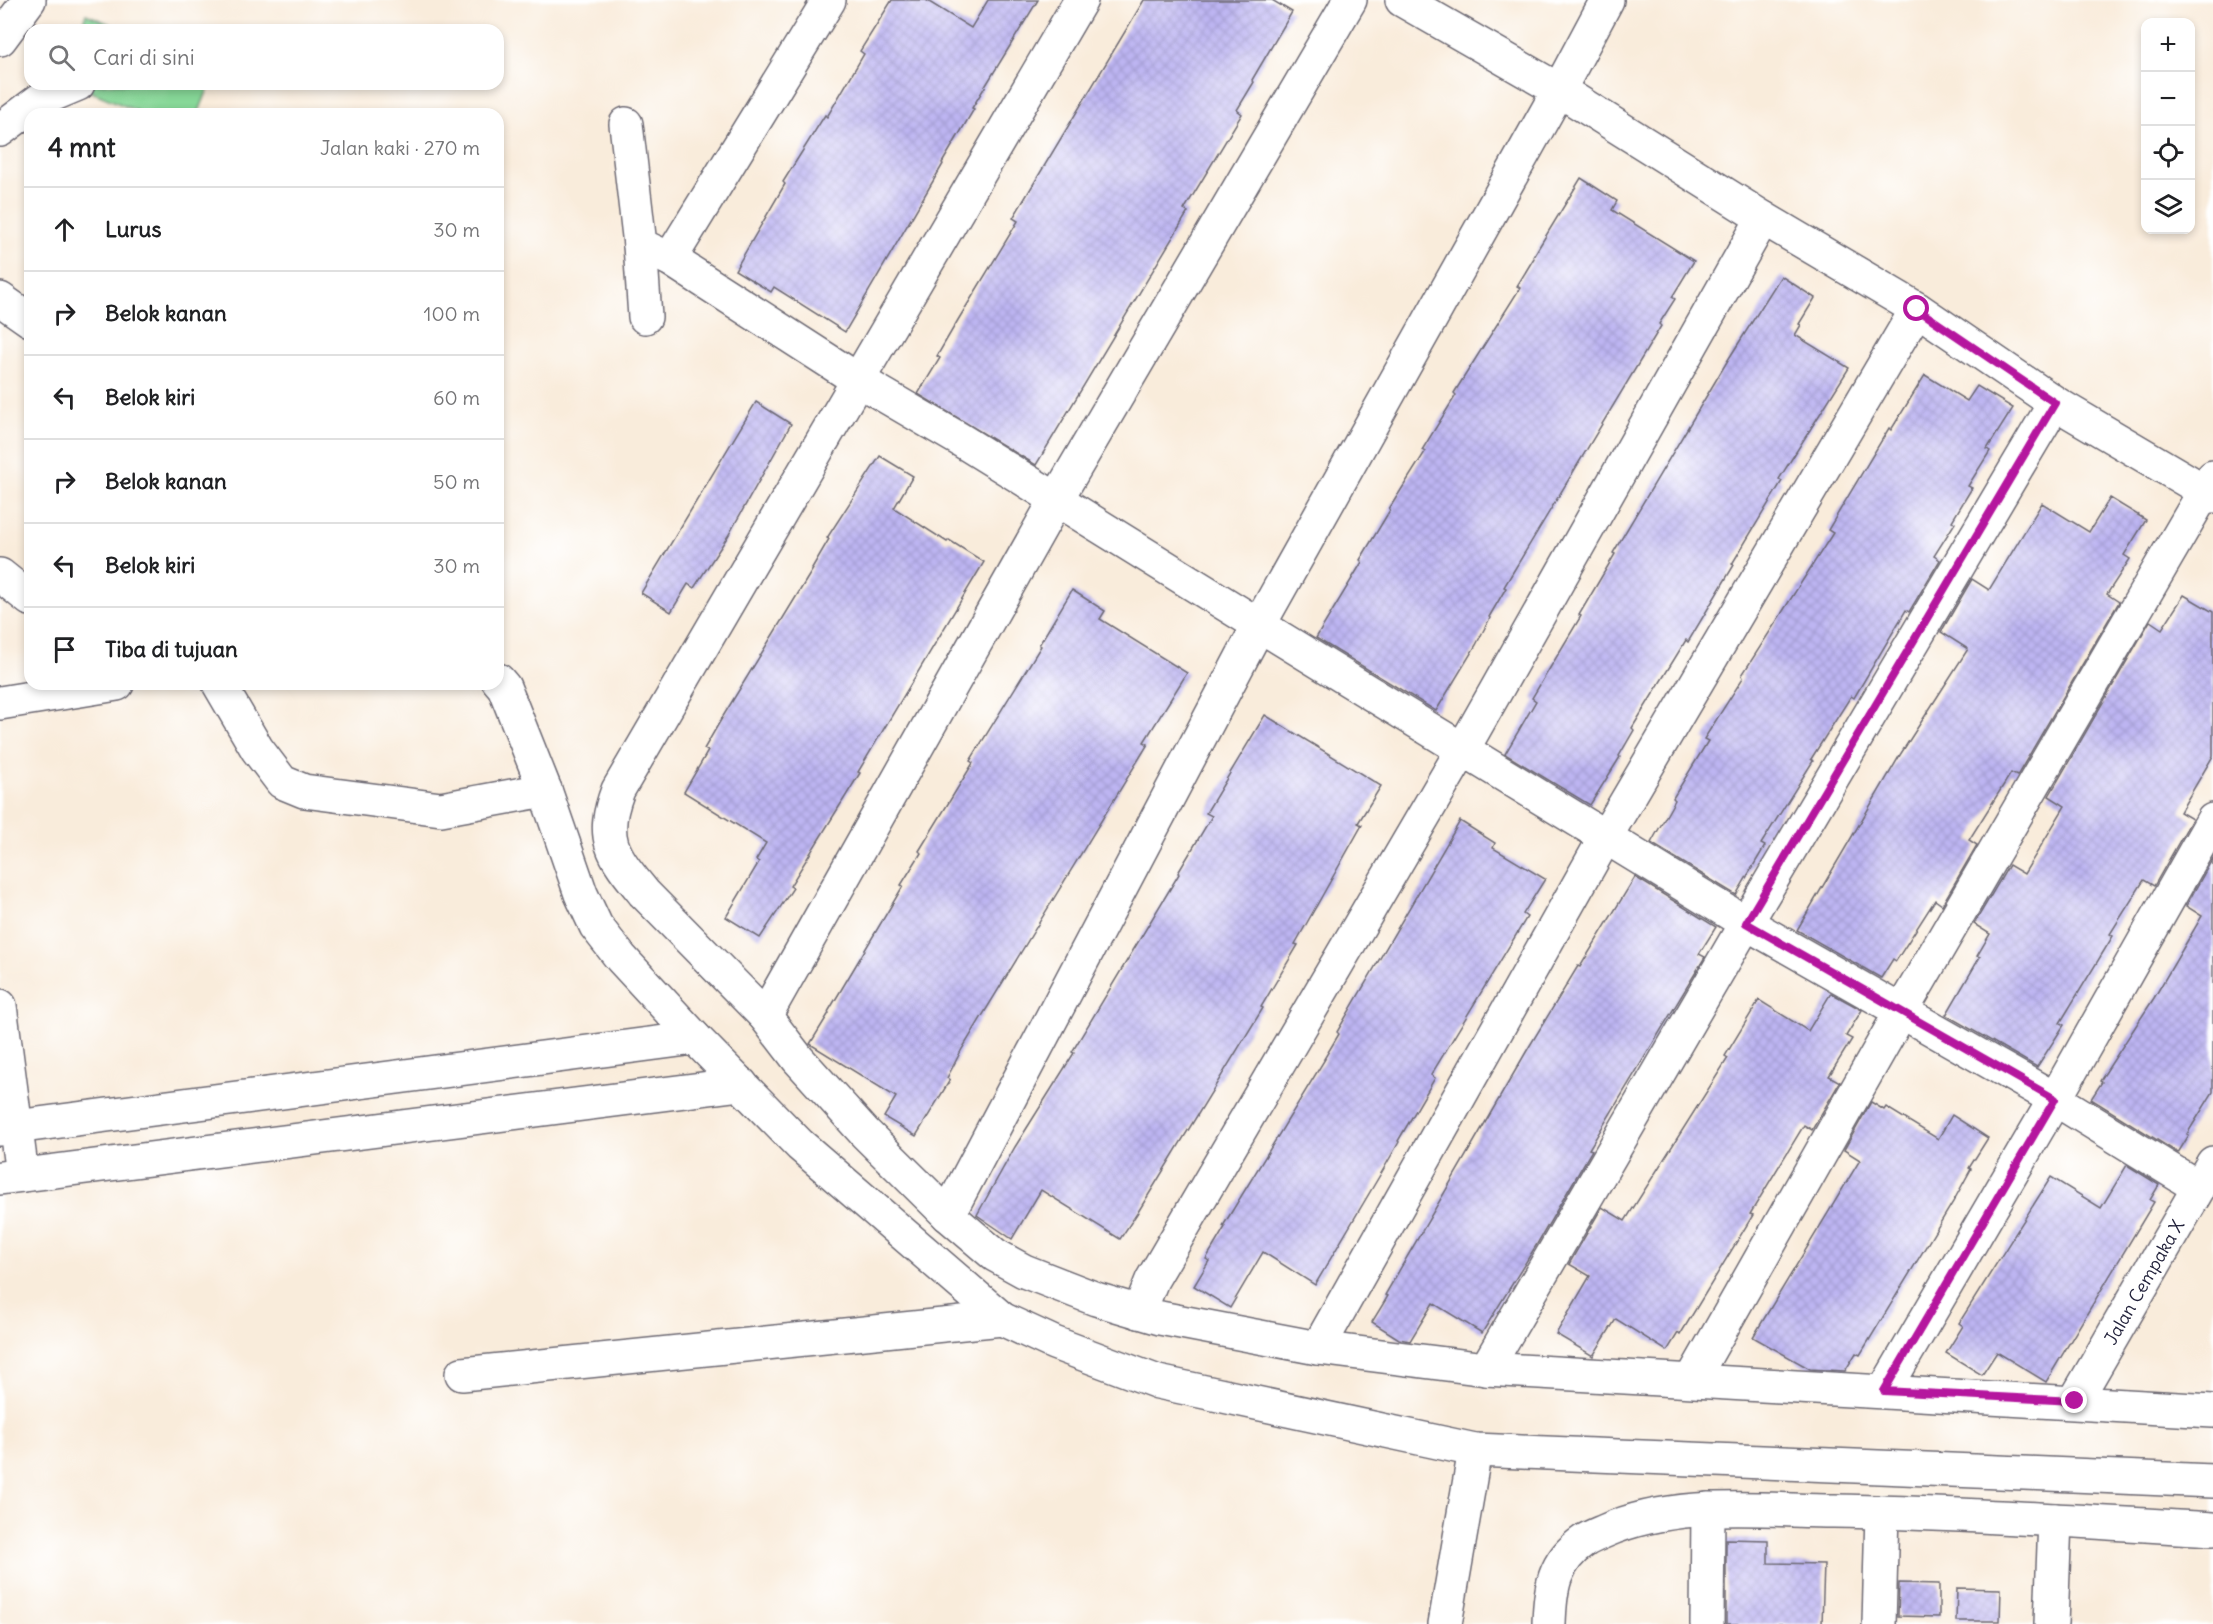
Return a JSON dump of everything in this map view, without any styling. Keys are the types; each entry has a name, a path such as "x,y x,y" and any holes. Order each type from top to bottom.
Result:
{"street":[{"path":"0,39 29,0"},
{"path":"670,259 829,0"},
{"path":"1081,0 618,790 610,811 609,835 615,856 627,873 765,1016 798,1059 858,1126 948,1215 996,1255 1024,1271 1096,1299 1138,1312 1318,1348 1486,1369 2075,1401 2213,1411"},
{"path":"765,1016 1056,500 1350,0"},
{"path":"1402,0 1559,90 1763,218 1917,309 2055,403 2210,488 1901,1012 1692,1380"},
{"path":"948,1215 1258,625 1559,90 1607,0"},
{"path":"29,108 40,100 64,90"},
{"path":"0,130 24,112"},
{"path":"626,124 640,245 645,317"},
{"path":"1138,1312 1152,1280 1463,749 1763,218"},
{"path":"640,245 670,259 858,380 959,439 1258,625 1746,923 2055,1099 2206,1175"},
{"path":"0,299 24,316"},
{"path":"1318,1348 1606,836 1917,309"},
{"path":"1486,1369 1746,923 2055,403"},
{"path":"0,575 24,594"},
{"path":"504,687 545,790 581,894 596,926 621,958 695,1038 800,1145 1002,1319 1054,1343 1158,1382 1475,1450 2205,1481 2204,1529 1882,1512 1708,1509 1623,1523 1585,1540 1565,1558 1550,1594 1549,1624"},
{"path":"0,703 80,690"},
{"path":"223,690 257,749 282,782 304,791 441,809 545,790"},
{"path":"1884,1391 2055,1099 2213,820"},
{"path":"0,1006 11,1177 741,1084"},
{"path":"8,1128 695,1038"},
{"name":"Jalan Cempaka X","path":"2075,1401 2206,1175"},
{"path":"462,1374 1002,1319"},
{"path":"1445,1624 1475,1450"},
{"path":"2148,1525 2150,1479"},
{"path":"1707,1624 1708,1509"},
{"path":"1879,1624 1882,1512"},
{"path":"2051,1624 2055,1520"}],"green space":[{"path":"86,14 110,24 82,24"},
{"path":"87,90 208,90 200,108 130,108"}],"building":[{"path":"892,0 926,0 971,28 988,0 1038,0 972,108 974,109 943,164 845,332 774,287 771,292 735,270 785,184 783,182 825,115 827,117 864,54 860,51"},
{"path":"1144,0 1272,0 1292,12 1237,110 1242,114 1184,210 1188,212 1036,465 918,394 940,358 937,356 1018,221 1013,218"},
{"path":"1581,178 1617,201 1612,210 1694,261 1672,297 1675,299 1659,324 1661,326 1504,587 1506,588 1476,645 1436,711 1316,638 1362,562 1360,560 1389,509 1425,452 1422,450 1456,395 1454,393 1520,288 1517,286 1533,257"},
{"path":"1781,276 1815,298 1795,335 1849,368 1779,479 1782,481 1732,564 1734,565 1688,642 1686,640 1632,728 1634,730 1620,757 1590,805 1505,754 1536,701 1532,698 1581,616 1579,615 1615,554 1613,553"},
{"path":"1925,375 1967,401 1977,386 2013,408 1987,449 1990,451 1968,486 1972,488 1952,521 1955,523 1934,556 1940,560 1909,612 1906,610 1854,698 1851,696 1811,759 1813,761 1761,844 1765,846 1736,895 1651,843 1675,800 1673,798 1708,741 1704,739 1833,533 1828,530 1889,428 1891,430"},
{"path":"756,402 791,424 728,536 694,588 688,584 671,612 641,593"},
{"path":"880,456 913,476 894,508 947,542 949,540 984,562 858,772 860,773 790,886 793,888 760,938 726,917 759,862 756,860 766,843 684,792 708,751 704,749 813,569 829,539 827,538"},
{"path":"2110,498 2146,520 2124,555 2130,559 2107,594 2119,602 2017,776 2011,773 1969,840 1977,845 1942,905 1935,900 1896,961 1893,959 1881,978 1797,930 1900,755 1968,649 1941,632 1972,579 1989,590 2042,503 2089,532"},
{"path":"1072,590 1105,611 1100,619 1187,673 1144,742 1148,744 962,1049 947,1078 950,1080 916,1136 884,1117 896,1097 810,1044 903,886 901,885 921,853 919,851 973,763 970,761 1041,646 1039,645"},
{"path":"2184,595 2213,612 2213,756 2180,812 2192,819 2154,886 2144,880 2110,934 2113,936 2060,1023 2064,1025 2037,1067 1946,1015 1980,957 1977,956 1990,934 1974,924 2009,865 2024,874 2065,806 2049,796 2150,621 2162,629"},
{"path":"1265,715 1381,786 1358,823 1362,825 1295,944 1298,945 1261,1007 1263,1008 1120,1239 1041,1190 1012,1239 977,1215 1015,1147 1074,1053 1072,1052 1179,874 1212,816 1206,813"},
{"path":"1460,821 1495,843 1493,848 1545,879 1523,914 1527,917 1431,1075 1435,1078 1315,1285 1263,1252 1230,1308 1194,1286 1209,1261 1206,1259 1225,1227 1223,1226 1325,1059 1339,1034 1337,1032"},
{"path":"2213,858 2213,1092 2178,1153 2091,1099 2202,916 2186,906"},
{"path":"1635,877 1716,927 1699,954 1705,957 1589,1149 1592,1150 1537,1244 1482,1333 1433,1303 1410,1341 1399,1339 1372,1322 1388,1296 1385,1295 1529,1047"},
{"path":"1831,993 1862,1010 1846,1036 1852,1039 1829,1076 1840,1082 1812,1130 1804,1125 1750,1214 1753,1215 1680,1335 1678,1333 1667,1351 1616,1319 1593,1356 1556,1334 1590,1276 1569,1264 1602,1207 1625,1221 1728,1058 1725,1056 1759,1000 1808,1031"},
{"path":"1871,1102 1884,1110 1886,1107 1938,1139 1952,1115 1988,1138 1969,1168 1971,1169 1953,1202 1860,1355 1856,1353 1845,1371 1810,1369 1753,1337 1860,1160 1844,1150"},
{"path":"2127,1165 2159,1185 2150,1200 2154,1202 2046,1382 1997,1352 1982,1375 1946,1353 1963,1326 1959,1323 2051,1177 2101,1208"},
{"path":"1726,1539 1768,1540 1768,1563 1824,1564 1822,1624 1726,1624"},
{"path":"1899,1583 1939,1584 1939,1617 1898,1616"},
{"path":"1957,1588 2001,1589 2000,1621 1956,1621"}],"route":[{"path":"1917,309 2055,403 1746,923 2055,1099 1884,1391 2075,1401"}]}
